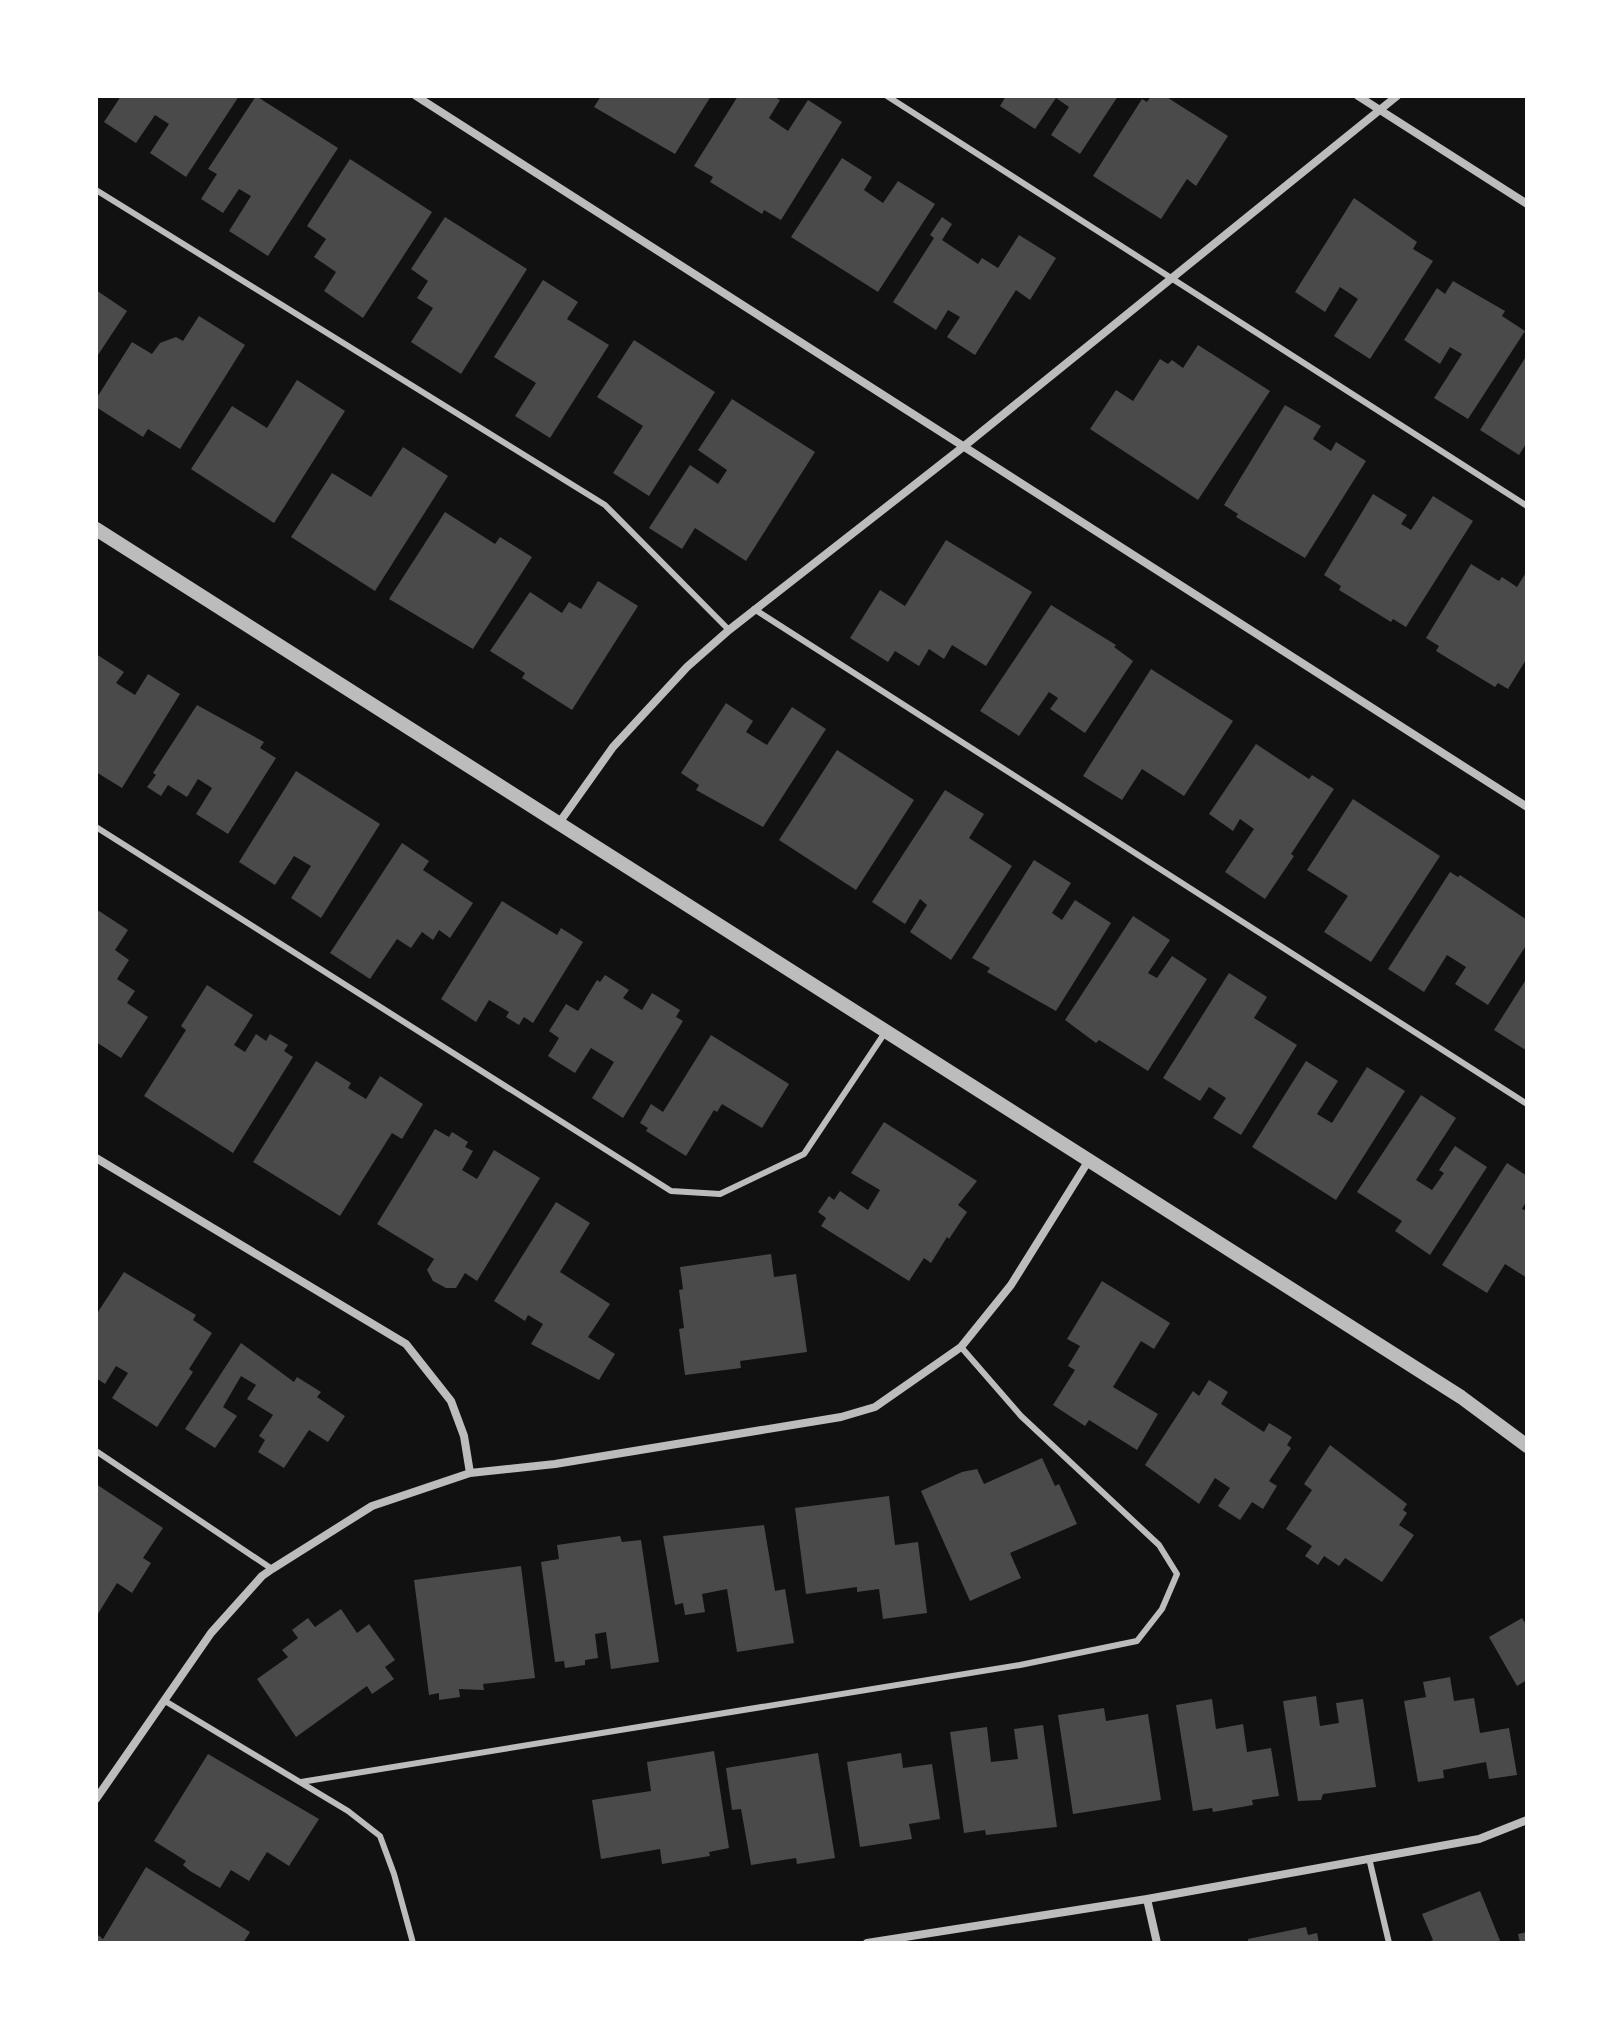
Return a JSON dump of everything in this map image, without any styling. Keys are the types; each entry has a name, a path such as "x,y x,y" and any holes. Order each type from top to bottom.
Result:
{"street":[{"path":"416,96 1527,807"},
{"path":"1358,96 1527,204"},
{"path":"559,823 613,747 687,667 729,630 963,447 1397,96"},
{"path":"96,529 1461,1397 1527,1446"},
{"path":"96,1158 406,1344 451,1401 464,1436 470,1473"},
{"path":"96,1799 211,1633 262,1576 272,1569 372,1506 470,1473 555,1464 841,1417 875,1407 961,1347 1011,1285 1089,1160"},
{"path":"867,1943 918,1938 1479,1839 1527,1820"},
{"path":"1147,1899 1157,1943"}],"lane":[{"path":"887,96 1527,506"},
{"path":"96,190 605,505 729,630"},
{"path":"754,609 1527,1104"},
{"path":"96,827 671,1191 720,1194 804,1154 886,1031"},
{"path":"301,1782 1020,1665 1137,1641 1162,1609 1177,1574 1159,1545 1021,1416 961,1347"},
{"path":"96,1451 272,1569"},
{"path":"165,1701 348,1811 380,1836 413,1943"},
{"path":"1369,1858 1389,1943"}],"building":[{"path":"121,96 239,96 186,177 150,153 169,124 155,115 136,143 104,122"},
{"path":"256,96 338,148 268,256 229,231 251,196 239,189 223,213 201,199 217,174 208,169"},
{"path":"601,96 711,96 675,154 594,107"},
{"path":"738,96 773,96 780,100 769,118 788,131 808,100 842,122 781,220 764,210 762,214 710,182 713,177 694,166"},
{"path":"1006,96 1118,96 1080,154 1051,135 1069,107 1056,98 1035,129 1000,106"},
{"path":"1151,96 1165,96 1228,136 1196,186 1187,179 1161,219 1093,176 1142,99 1147,102"},
{"path":"842,158 872,177 864,190 883,203 898,181 935,204 878,292 791,237"},
{"path":"350,159 432,212 363,318 324,291 336,272 314,257 326,239 307,226"},
{"path":"1354,198 1417,242 1413,249 1433,261 1370,359 1334,336 1358,299 1340,287 1325,312 1295,292"},
{"path":"445,217 527,269 461,374 411,342 433,308 417,298 428,281 411,269"},
{"path":"942,217 952,224 942,240 978,264 982,258 998,268 1019,235 1056,258 1030,300 1016,290 975,355 947,337 960,317 948,310 936,330 893,302 934,238 930,235"},
{"path":"543,280 578,302 567,319 609,345 550,438 515,416 536,383 494,357"},
{"path":"1453,281 1505,311 1502,316 1525,331 1468,419 1434,398 1462,354 1450,347 1440,364 1404,340 1437,288 1445,294"},
{"path":"96,290 127,311 96,358"},
{"path":"199,316 245,345 180,449 148,429 143,437 96,407 96,399 132,342 152,354 160,343 176,337 183,341"},
{"path":"634,340 715,392 649,496 613,473 643,426 597,397"},
{"path":"1198,345 1270,391 1198,500 1090,429 1116,390 1133,401 1160,359 1168,364 1172,360 1183,368"},
{"path":"1527,355 1527,442 1519,455 1480,430"},
{"path":"297,380 345,411 274,523 191,469 232,406 267,428"},
{"path":"732,399 815,452 746,561 695,528 682,549 649,528 690,465 718,484 727,470 698,450"},
{"path":"1285,405 1321,426 1313,439 1331,451 1336,442 1366,461 1305,558 1236,517 1238,514 1224,505"},
{"path":"403,447 448,476 375,591 291,537 332,473 371,497"},
{"path":"1373,494 1407,515 1401,524 1411,530 1433,496 1473,521 1406,627 1393,619 1391,622 1339,590 1341,586 1324,575"},
{"path":"445,512 495,544 500,537 532,557 473,649 389,599"},
{"path":"946,540 1032,592 986,666 952,645 944,659 929,649 919,666 895,651 888,662 850,638 880,590 905,606"},
{"path":"1471,564 1499,581 1502,577 1517,587 1527,571 1527,658 1508,689 1498,683 1495,687 1436,651 1439,646 1426,638"},
{"path":"598,581 638,606 572,710 522,678 525,673 490,651 530,592 562,613 569,602 581,609"},
{"path":"1051,605 1116,645 1114,647 1133,661 1085,733 1050,709 1058,698 1049,692 1019,736 980,711"},
{"path":"96,654 124,672 116,683 135,695 148,674 180,694 122,788 96,772"},
{"path":"1151,669 1233,721 1184,796 1142,769 1122,800 1083,776"},
{"path":"726,703 753,721 746,732 767,745 792,707 826,729 763,827 696,790 699,785 681,773"},
{"path":"197,705 264,742 260,748 276,758 228,834 196,814 212,788 198,779 187,797 168,785 161,796 147,787"},
{"path":"1256,744 1309,779 1312,775 1334,789 1265,899 1225,872 1254,829 1240,819 1233,831 1209,814"},
{"path":"837,750 914,800 856,890 779,840"},
{"path":"296,771 380,824 321,918 291,898 311,866 294,856 275,885 239,862"},
{"path":"945,790 984,814 969,838 1012,866 951,960 910,932 927,905 920,899 905,924 872,902"},
{"path":"1353,799 1440,856 1371,962 1324,932 1348,896 1307,870"},
{"path":"402,843 429,861 423,870 473,903 450,938 439,930 433,940 422,932 411,948 397,939 370,979 330,953"},
{"path":"1034,860 1071,883 1052,913 1062,920 1075,900 1111,923 1056,1011 987,972 990,968 972,958"},
{"path":"1450,872 1458,877 1460,875 1527,920 1527,944 1488,1005 1455,984 1466,967 1447,955 1424,992 1388,969"},
{"path":"502,901 557,935 561,928 583,942 533,1023 524,1017 519,1025 506,1017 509,1012 489,1000 476,1022 441,999"},
{"path":"96,909 128,930 115,950 129,960 117,979 135,991 127,1003 148,1017 121,1058 96,1042"},
{"path":"1133,916 1170,940 1148,973 1157,978 1172,956 1207,979 1148,1071 1099,1040 1096,1043 1065,1020"},
{"path":"1229,973 1267,997 1254,1018 1297,1045 1241,1135 1213,1118 1226,1098 1209,1087 1200,1101 1163,1078"},
{"path":"605,975 629,990 623,998 642,1010 652,993 680,1010 676,1017 683,1021 623,1118 592,1098 614,1062 591,1048 575,1073 548,1056 559,1038 549,1031 566,1004 578,1011 597,980 600,982"},
{"path":"1527,978 1527,1051 1494,1030"},
{"path":"207,985 253,1015 234,1045 245,1052 256,1034 266,1041 270,1034 288,1045 284,1051 293,1057 233,1153 144,1096 186,1030 181,1026"},
{"path":"711,1035 789,1084 762,1128 722,1104 717,1112 714,1110 686,1156 646,1131 648,1128 640,1123 651,1104 663,1112"},
{"path":"316,1061 351,1083 348,1088 366,1099 380,1076 423,1104 402,1139 392,1133 340,1216 253,1162"},
{"path":"1306,1061 1338,1081 1317,1114 1332,1123 1367,1067 1405,1091 1336,1200 1252,1147"},
{"path":"1421,1095 1456,1118 1416,1180 1432,1190 1444,1173 1439,1170 1455,1146 1487,1167 1430,1255 1395,1231 1402,1221 1357,1192"},
{"path":"884,1122 977,1181 958,1205 967,1212 949,1239 947,1237 931,1263 924,1258 909,1281 821,1226 826,1218 818,1212 829,1196 834,1200 840,1191 868,1210 880,1190 851,1173"},
{"path":"435,1129 449,1137 452,1132 468,1142 465,1147 473,1151 462,1170 477,1179 494,1150 540,1178 477,1281 465,1273 456,1288 446,1288 433,1281 427,1270 434,1259 377,1224"},
{"path":"1507,1163 1527,1176 1527,1200 1522,1209 1527,1211 1527,1278 1505,1264 1487,1293 1442,1265"},
{"path":"556,1202 590,1223 560,1272 610,1304 588,1337 615,1354 599,1380 531,1344 543,1324 528,1315 525,1321 494,1301"},
{"path":"771,1254 774,1277 796,1274 807,1352 740,1361 741,1368 685,1375 679,1329 684,1328 679,1290 683,1289 680,1267"},
{"path":"124,1272 196,1315 193,1320 212,1333 189,1369 193,1372 157,1427 112,1398 128,1373 116,1366 105,1384 96,1378 96,1315"},
{"path":"1102,1281 1170,1323 1154,1349 1141,1341 1113,1387 1158,1414 1137,1450 1089,1420 1085,1426 1053,1405 1075,1370 1068,1366 1080,1346 1067,1339"},
{"path":"241,1343 294,1382 297,1377 321,1392 317,1397 345,1416 328,1442 309,1430 284,1468 258,1452 265,1440 259,1436 273,1415 247,1399 256,1385 241,1376 223,1407 237,1416 215,1448 185,1429"},
{"path":"1209,1380 1228,1392 1221,1404 1264,1432 1269,1423 1292,1437 1287,1445 1291,1448 1269,1481 1277,1486 1263,1509 1252,1502 1240,1520 1218,1506 1230,1488 1215,1478 1199,1504 1145,1465 1193,1391 1199,1396"},
{"path":"1330,1445 1407,1504 1403,1510 1407,1513 1399,1525 1414,1535 1382,1582 1345,1558 1339,1566 1324,1556 1318,1565 1305,1556 1312,1546 1286,1529 1312,1490 1304,1484"},
{"path":"1042,1458 1055,1486 1059,1484 1077,1524 1010,1553 1021,1578 970,1601 921,1491 962,1472 977,1469 984,1484"},
{"path":"96,1484 163,1528 143,1558 151,1563 132,1593 117,1583 96,1617"},
{"path":"889,1496 895,1545 918,1542 927,1613 883,1619 879,1589 857,1592 857,1587 806,1594 795,1508"},
{"path":"764,1525 775,1591 785,1589 794,1643 737,1652 727,1589 702,1594 705,1612 685,1615 683,1603 675,1605 663,1536"},
{"path":"620,1536 622,1542 641,1540 659,1662 611,1669 606,1632 595,1634 598,1658 585,1660 585,1665 565,1668 564,1661 555,1662 541,1562 559,1559 557,1545"},
{"path":"521,1566 535,1678 483,1684 484,1690 459,1689 460,1697 439,1700 439,1693 429,1695 414,1580"},
{"path":"341,1609 357,1633 369,1624 395,1660 385,1667 394,1679 372,1694 367,1686 296,1737 257,1679 288,1657 282,1650 298,1638 292,1630 308,1618 315,1627"},
{"path":"1522,1618 1527,1626 1527,1680 1517,1686 1489,1637"},
{"path":"1450,1677 1454,1701 1474,1698 1480,1733 1509,1728 1517,1775 1489,1779 1486,1762 1443,1770 1444,1778 1418,1782 1404,1701 1426,1697 1423,1682"},
{"path":"1316,1696 1320,1726 1339,1723 1336,1703 1363,1699 1376,1787 1323,1794 1321,1800 1298,1801 1283,1701"},
{"path":"1212,1699 1216,1729 1243,1724 1247,1752 1271,1748 1279,1796 1252,1800 1253,1805 1213,1812 1212,1808 1193,1811 1176,1705"},
{"path":"1104,1708 1106,1721 1148,1714 1161,1800 1073,1814 1058,1715"},
{"path":"1043,1725 1057,1827 986,1835 985,1830 964,1833 950,1732 987,1727 991,1762 1018,1759 1014,1729"},
{"path":"714,1751 729,1848 709,1852 710,1856 662,1864 660,1849 601,1859 592,1800 651,1791 647,1762"},
{"path":"818,1753 835,1858 797,1864 796,1858 751,1865 741,1809 732,1810 726,1768"},
{"path":"901,1753 903,1768 932,1764 940,1819 909,1824 912,1839 860,1847 847,1762"},
{"path":"208,1754 319,1819 289,1866 267,1852 249,1881 231,1870 220,1888 190,1871 183,1865 186,1861 154,1841"},
{"path":"146,1867 250,1932 243,1943 96,1943 98,1935 103,1939"},
{"path":"1480,1891 1501,1943 1426,1943 1433,1940 1422,1914"},
{"path":"1306,1927 1308,1935 1317,1933 1319,1943 1248,1943 1248,1939"},
{"path":"1527,1932 1527,1943 1520,1943 1518,1934"}]}
